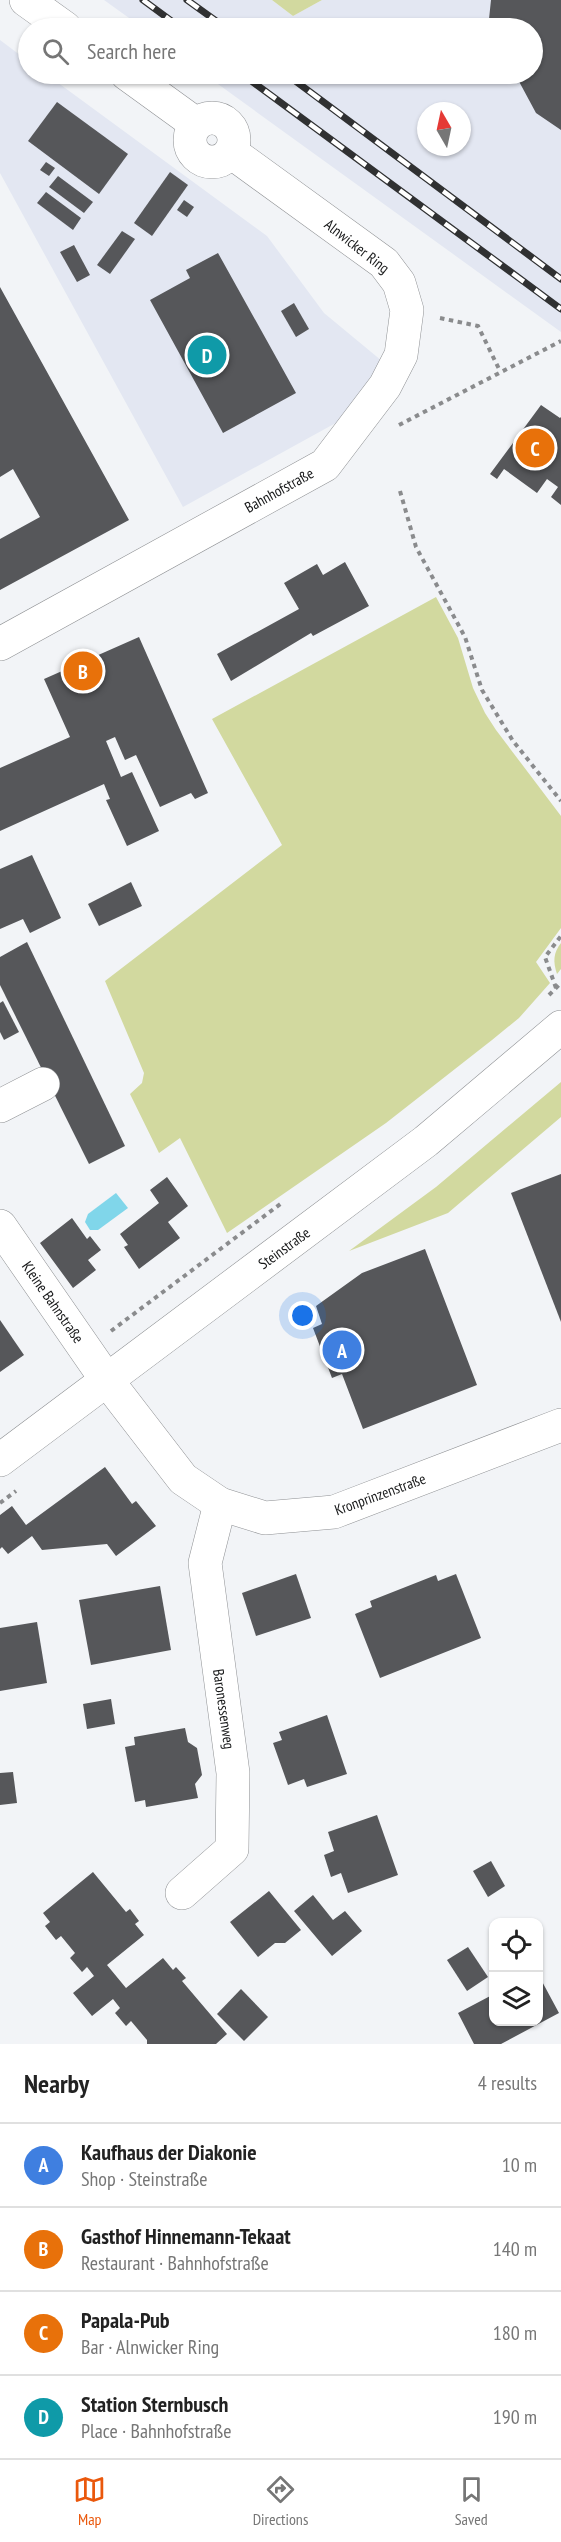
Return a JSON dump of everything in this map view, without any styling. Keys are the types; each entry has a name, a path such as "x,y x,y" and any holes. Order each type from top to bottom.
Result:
{"street":[{"path":"26,0 51,18"},
{"name":"Alnwicker Ring","path":"141,84 196,124 210,118 223,121 229,126 234,137 231,153 384,263 399,283 407,310 404,340 397,364 385,386 325,465"},
{"name":"Bahnhofstraße","path":"0,644 325,465"},
{"name":"Steinstraße","path":"0,1460 426,1141 561,1027"},
{"path":"0,1106 43,1084"},
{"name":"Kleine Bahnstraße","path":"0,1226 106,1379"},
{"name":"Kronprinzenstraße","path":"106,1379 183,1479 220,1504 264,1518 334,1512 561,1425"},
{"name":"Baronessenweg","path":"182,1893 232,1849 233,1773 205,1563 220,1504"}],"path":[{"path":"478,326 500,371"},
{"path":"397,426 561,341"},
{"path":"400,491 417,547 465,637 482,690 513,741 561,801"},
{"path":"556,988 545,957 561,936"}],"shaded area":[{"path":"104,0 272,0 293,16 322,0 561,0 561,332 218,84 543,84 543,18 129,18"},
{"path":"0,40 18,54 18,84 60,84 267,236 324,313 382,361 343,419 183,507 0,173"}],"green space":[{"path":"272,0 322,0 293,16"},
{"path":"436,597 458,638 473,688 485,713 561,816 561,928 536,962 550,983 519,1018 386,1123 227,1233 180,1138 159,1153 130,1094 142,1083 144,1073 105,981 282,845 212,719"},
{"path":"561,943 561,969 557,974 554,958"},
{"path":"561,1082 561,1117 448,1213 349,1251 436,1187"}],"water":[{"path":"116,1193 128,1208 98,1230 90,1230 85,1222 88,1214"}],"building":[{"path":"491,0 561,0 561,130 536,113 520,84 543,84 543,18 489,18"},
{"path":"57,102 128,154 99,194 28,141"},
{"path":"46,162 55,168 49,176 40,170"},
{"path":"170,172 188,185 152,236 134,223"},
{"path":"58,176 93,202 84,213 49,187"},
{"path":"46,192 81,218 73,230 37,203"},
{"path":"184,200 194,207 187,217 177,210"},
{"path":"122,231 135,239 110,274 97,265"},
{"path":"74,245 90,275 77,282 60,252"},
{"path":"218,253 296,393 223,433 150,300 190,278 186,270"},
{"path":"0,287 129,520 0,590 0,539 40,517 13,469 0,477"},
{"path":"294,303 309,329 296,337 281,311"},
{"path":"541,405 561,417 561,505 551,497 558,487 547,479 537,493 504,469 497,479 490,474"},
{"path":"345,562 369,606 313,636 311,633 231,681 217,654 299,609 284,583 317,564 323,575"},
{"path":"139,637 208,793 195,799 191,793 160,807 136,755 125,760 115,737 106,741 121,777 132,772 159,831 127,846 106,800 110,799 104,784 0,831 0,768 70,737 44,679"},
{"path":"32,855 61,918 30,933 23,919 0,929 0,869"},
{"path":"131,882 142,906 99,926 88,904"},
{"path":"27,942 125,1146 89,1164 0,985 0,957"},
{"path":"3,1001 19,1032 4,1040 0,1032 0,1003"},
{"path":"561,1174 561,1322 511,1193"},
{"path":"167,1177 188,1206 168,1222 180,1238 139,1269 124,1247 128,1245 120,1234 159,1203 150,1190"},
{"path":"72,1218 87,1239 90,1236 101,1250 88,1260 96,1270 73,1288 40,1243"},
{"path":"425,1249 477,1385 363,1429 342,1374 332,1378 313,1328 322,1324 316,1306 362,1273"},
{"path":"0,1320 24,1355 0,1372"},
{"path":"105,1467 132,1504 136,1501 156,1526 116,1556 107,1544 42,1550 32,1536 8,1554 2,1547 0,1549 0,1515 12,1506 26,1525"},
{"path":"296,1574 311,1618 256,1636 242,1593"},
{"path":"456,1574 481,1638 380,1678 355,1614 372,1607 370,1601 436,1575 438,1581"},
{"path":"160,1586 171,1650 91,1665 79,1600"},
{"path":"37,1622 47,1683 0,1691 0,1628"},
{"path":"111,1699 115,1724 87,1729 83,1704"},
{"path":"327,1715 347,1774 307,1787 304,1779 288,1785 273,1743 282,1740 279,1732"},
{"path":"185,1728 188,1742 197,1748 202,1775 195,1784 198,1798 146,1807 145,1800 135,1802 125,1747 135,1745 134,1737"},
{"path":"13,1772 17,1803 0,1805 0,1773"},
{"path":"377,1815 398,1875 348,1893 341,1873 331,1877 324,1855 334,1851 328,1832"},
{"path":"491,1861 505,1886 488,1897 473,1871"},
{"path":"93,1872 126,1912 130,1909 139,1921 135,1924 144,1935 107,1965 126,1988 163,1958 173,1970 176,1967 186,1978 182,1981 227,2034 216,2044 147,2044 147,2040 131,2021 126,2026 115,2013 120,2008 113,1999 92,2016 73,1993 94,1976 87,1967 82,1972 70,1958 75,1953 61,1936 56,1940 45,1926 50,1922 43,1913"},
{"path":"269,1891 301,1930 285,1943 275,1943 258,1957 230,1922"},
{"path":"313,1895 333,1920 345,1911 362,1931 332,1956 294,1911"},
{"path":"468,1947 488,1977 467,1991 447,1960"},
{"path":"543,1983 559,2013 543,2022"},
{"path":"241,1989 268,2017 244,2041 217,2014"},
{"path":"489,1997 489,2026 535,2026 501,2044 474,2044 458,2013"}],"railway":[{"path":"143,0 167,18"},
{"path":"187,0 212,18"},
{"path":"256,84 561,309"},
{"path":"299,84 561,279"}],"place":[{"name":"Station Sternbusch","path":"207,355"},
{"name":"Papala-Pub","path":"535,448"},
{"name":"Gasthof Hinnemann-Tekaat","path":"83,671"},
{"name":"Kaufhaus der Diakonie","path":"342,1350"}]}
